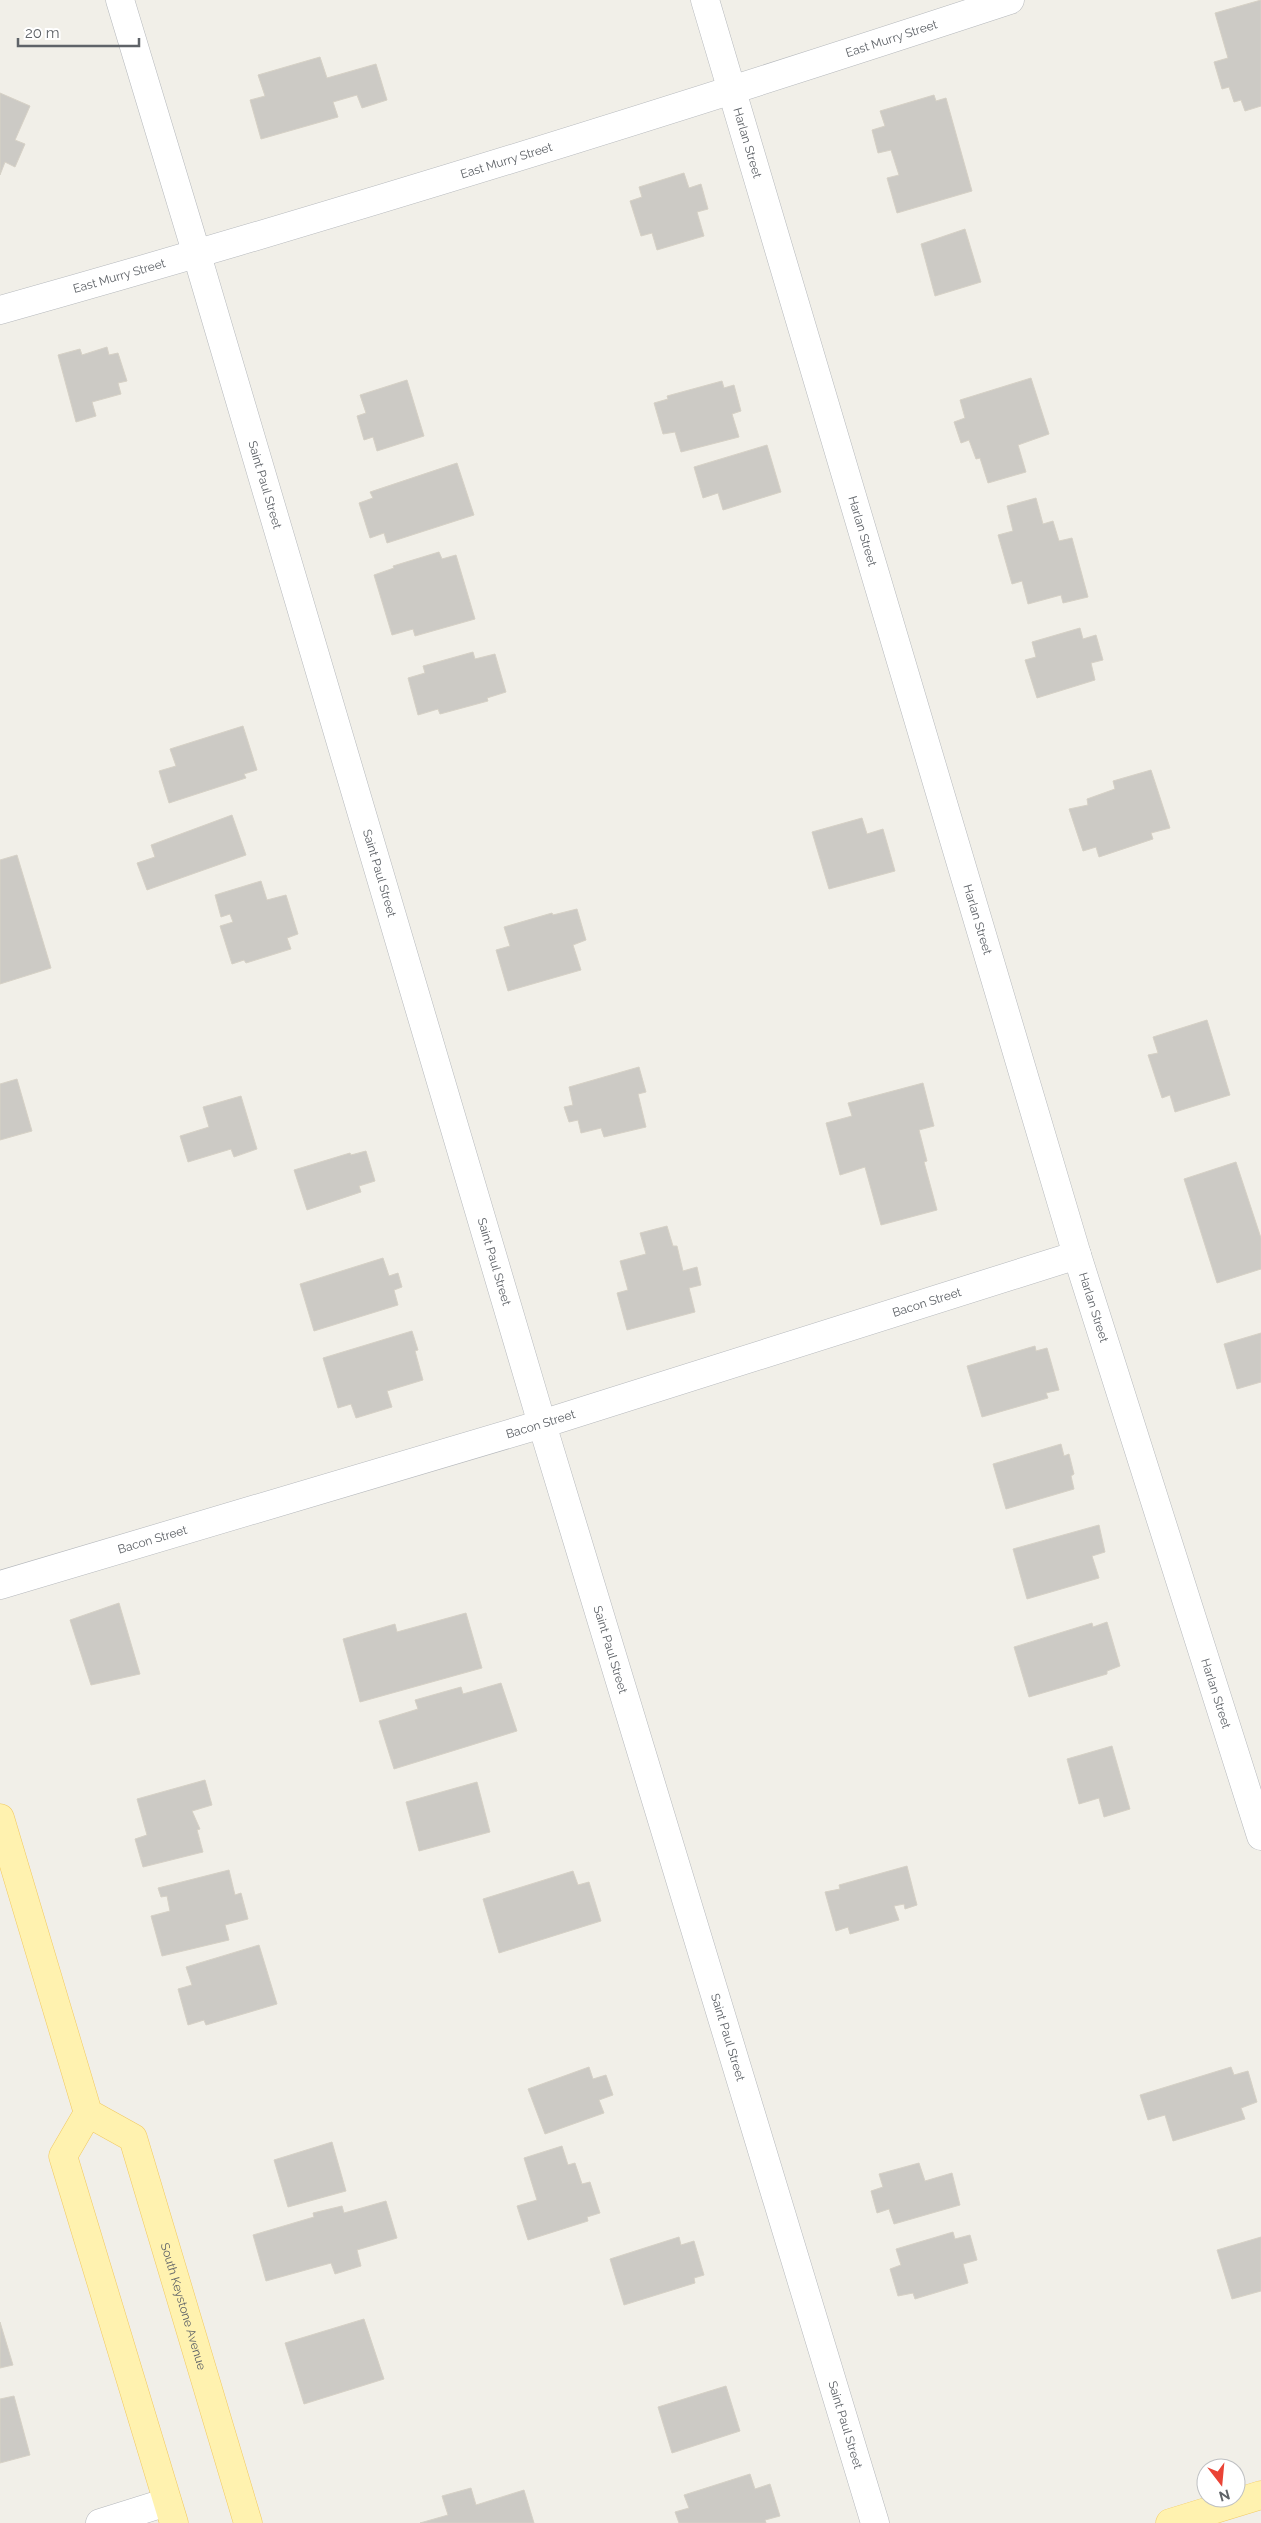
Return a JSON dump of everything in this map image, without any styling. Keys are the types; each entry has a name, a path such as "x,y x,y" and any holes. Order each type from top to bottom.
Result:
{"main road":[{"path":"0,1818 88,2113 63,2156 170,2512"},
{"name":"South Keystone Avenue","path":"88,2113 133,2138 248,2523"},
{"path":"1170,2523 1261,2495"}],"street":[{"name":"Saint Paul Street","path":"120,0 542,1424 875,2523"},
{"name":"Harlan Street","path":"704,0 1077,1255 1261,1836"},
{"name":"East Murry Street","path":"0,310 197,255 732,92 1010,0"},
{"name":"Bacon Street","path":"0,1585 542,1424 1077,1255"},
{"path":"100,2523 170,2512"}],"building":[{"path":"1261,0 1261,106 1245,111 1241,100 1234,102 1229,87 1222,89 1214,62 1228,58 1215,13"},
{"path":"320,57 327,78 376,64 387,100 362,108 357,95 333,102 338,117 261,139 250,100 265,96 258,75"},
{"path":"0,93 30,106 15,140 25,144 15,167 5,162 0,175"},
{"path":"934,95 936,101 946,98 972,191 897,213 887,178 899,175 891,150 878,153 872,130 885,126 880,111"},
{"path":"684,173 689,188 701,184 708,209 697,212 704,236 657,250 652,233 641,236 630,201 642,197 639,187"},
{"path":"965,229 981,282 935,296 921,244"},
{"path":"107,347 109,355 118,353 127,381 118,383 121,394 92,402 96,416 76,422 58,355 80,349 82,355"},
{"path":"1031,378 1049,434 1018,445 1026,472 988,483 980,458 976,459 969,440 961,443 954,422 965,418 960,400"},
{"path":"407,380 424,436 377,451 373,437 364,440 357,416 366,413 360,395"},
{"path":"722,381 724,388 734,385 741,411 732,414 739,437 681,452 675,432 663,434 654,403 668,399 667,396"},
{"path":"767,445 781,492 723,510 718,493 703,498 694,467"},
{"path":"457,463 474,515 387,543 384,533 370,538 359,503 373,498 370,492"},
{"path":"1036,498 1043,524 1053,521 1059,541 1072,538 1088,597 1063,603 1061,595 1028,604 1022,581 1012,584 998,535 1013,531 1007,506"},
{"path":"439,552 442,559 456,555 475,619 415,636 413,629 392,635 374,575 394,568 393,566"},
{"path":"1080,628 1083,639 1096,635 1103,660 1091,663 1095,680 1037,698 1025,660 1036,657 1032,642"},
{"path":"473,652 475,659 495,654 506,692 487,698 488,701 440,714 438,709 418,715 408,678 425,673 423,666"},
{"path":"243,726 257,770 244,774 246,778 169,803 159,771 176,766 170,749"},
{"path":"1151,770 1170,828 1151,833 1153,839 1099,857 1096,847 1083,851 1069,809 1088,805 1087,799 1115,789 1113,781"},
{"path":"232,815 246,855 147,890 137,863 155,857 151,845"},
{"path":"862,818 867,834 883,829 895,871 829,889 812,832"},
{"path":"17,855 51,968 0,984 0,860"},
{"path":"261,881 267,900 286,895 298,934 287,938 291,949 246,963 244,960 232,964 220,926 233,922 230,914 221,917 215,895"},
{"path":"577,909 586,940 573,945 581,970 508,991 496,950 510,946 504,927 552,913 553,915"},
{"path":"1207,1020 1230,1095 1175,1112 1170,1095 1162,1098 1148,1055 1158,1053 1153,1037"},
{"path":"639,1067 646,1092 638,1094 646,1127 604,1137 601,1128 581,1133 578,1120 569,1122 564,1107 573,1105 569,1087"},
{"path":"17,1079 32,1131 0,1140 0,1084"},
{"path":"923,1083 934,1126 919,1130 927,1161 924,1162 937,1210 881,1225 865,1167 840,1175 826,1123 852,1116 848,1103"},
{"path":"241,1096 257,1149 234,1157 231,1149 188,1162 180,1136 209,1127 203,1107"},
{"path":"366,1151 375,1181 359,1186 361,1192 307,1210 294,1170 350,1153 351,1155"},
{"path":"1236,1162 1261,1238 1261,1269 1217,1283 1184,1179"},
{"path":"667,1226 673,1246 677,1246 683,1271 697,1267 701,1285 689,1288 695,1312 627,1330 617,1293 628,1290 620,1261 646,1254 640,1233"},
{"path":"383,1258 389,1276 398,1273 402,1287 394,1290 398,1305 314,1331 300,1284"},
{"path":"412,1331 418,1350 415,1351 423,1380 387,1391 392,1407 356,1418 351,1404 338,1408 323,1358"},
{"path":"1261,1333 1261,1382 1237,1389 1224,1344"},
{"path":"1035,1346 1036,1351 1047,1348 1059,1390 1046,1393 1048,1398 982,1417 967,1366"},
{"path":"1061,1444 1064,1456 1069,1454 1074,1474 1071,1476 1074,1489 1006,1509 993,1464"},
{"path":"1099,1525 1105,1552 1092,1556 1099,1578 1027,1599 1013,1549"},
{"path":"119,1603 140,1674 91,1685 70,1620"},
{"path":"466,1613 482,1668 360,1702 343,1639 395,1624 397,1632"},
{"path":"1107,1622 1120,1666 1107,1671 1107,1674 1029,1697 1014,1647 1092,1623 1093,1627"},
{"path":"501,1683 517,1731 394,1769 379,1721 418,1709 415,1700 461,1687 463,1694"},
{"path":"1112,1746 1130,1809 1104,1817 1099,1798 1079,1804 1067,1759"},
{"path":"205,1780 212,1805 192,1811 200,1829 197,1830 203,1852 143,1867 135,1839 147,1835 137,1799"},
{"path":"477,1782 490,1832 419,1851 406,1802"},
{"path":"907,1866 917,1905 905,1909 904,1904 894,1906 899,1920 850,1934 848,1927 836,1931 825,1892 840,1889 839,1885"},
{"path":"229,1870 235,1895 241,1893 248,1919 225,1925 229,1940 162,1956 151,1916 170,1911 167,1896 161,1897 158,1888"},
{"path":"573,1871 578,1885 589,1882 601,1921 499,1953 483,1899"},
{"path":"259,1945 277,2004 206,2025 204,2020 188,2025 178,1989 192,1985 186,1967"},
{"path":"589,2067 593,2079 606,2075 613,2095 599,2100 604,2113 545,2134 528,2089"},
{"path":"1231,2067 1234,2075 1248,2071 1257,2102 1241,2108 1245,2119 1173,2141 1165,2115 1148,2120 1140,2095"},
{"path":"332,2142 346,2191 288,2207 274,2160"},
{"path":"562,2146 568,2165 575,2163 582,2184 590,2182 600,2213 587,2217 588,2221 528,2240 517,2206 537,2200 524,2158"},
{"path":"919,2163 925,2181 952,2173 960,2205 894,2224 889,2209 877,2213 871,2191 883,2187 879,2174"},
{"path":"386,2201 397,2238 357,2250 361,2266 335,2274 331,2263 266,2281 253,2235 314,2217 313,2213 342,2206 344,2213"},
{"path":"953,2232 955,2239 970,2235 977,2260 963,2264 968,2283 915,2299 913,2293 898,2296 890,2269 901,2265 896,2249"},
{"path":"679,2237 681,2245 694,2241 704,2275 694,2278 695,2283 624,2305 610,2259"},
{"path":"1261,2237 1261,2291 1232,2299 1217,2250"},
{"path":"364,2319 384,2379 304,2404 285,2343"},
{"path":"0,2322 13,2365 0,2368"},
{"path":"726,2386 740,2431 672,2453 658,2407"},
{"path":"14,2396 30,2455 0,2463 0,2399"},
{"path":"750,2474 755,2489 770,2484 780,2516 765,2520 766,2523 679,2523 675,2512 689,2508 684,2495"},
{"path":"471,2488 476,2505 524,2490 534,2523 420,2523 448,2515 442,2496"}]}
